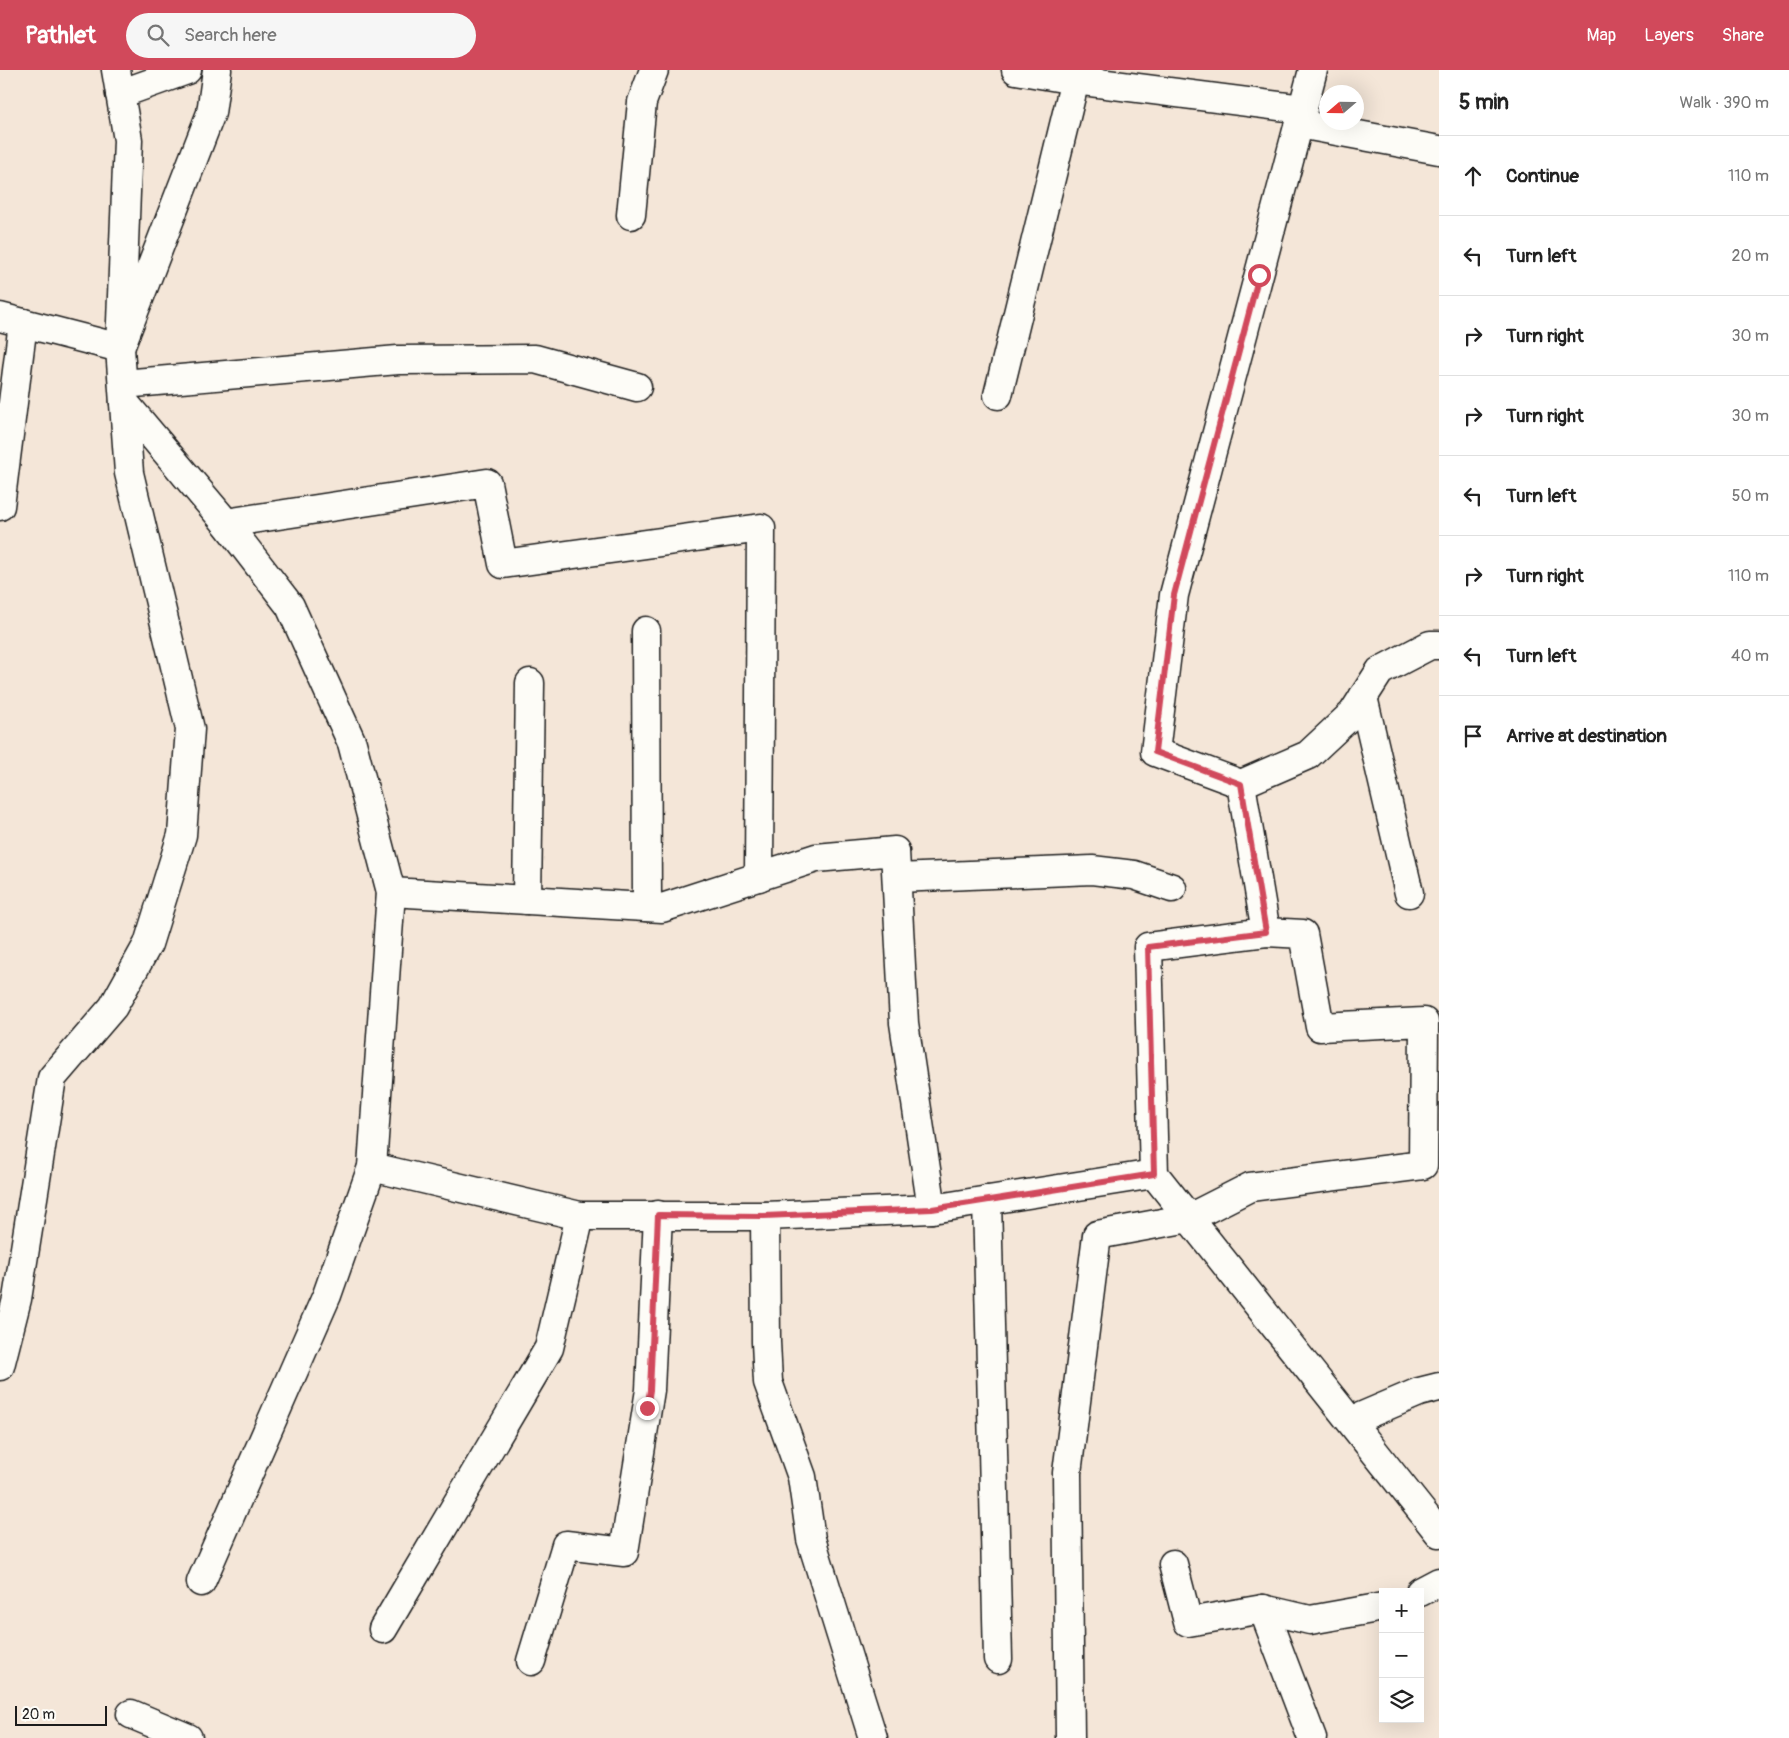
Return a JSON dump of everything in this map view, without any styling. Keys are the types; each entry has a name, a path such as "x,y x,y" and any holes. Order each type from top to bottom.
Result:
{"street":[{"path":"0,1366 18,1299 52,1078 113,1007 148,944 182,835 190,729 129,473 120,348 128,140 118,82 187,70"},
{"path":"120,348 211,113 217,70"},
{"path":"631,214 642,102 654,70"},
{"path":"1016,70 1301,116 1439,150"},
{"path":"1313,70 1174,595 1155,752 1241,784 1308,755 1353,713 1380,671 1430,645 1439,645"},
{"path":"998,395 1075,80"},
{"path":"0,506 12,320 120,348"},
{"path":"123,393 398,360 535,359 637,387"},
{"path":"123,393 290,606 352,742 391,892 372,1167 327,1295 201,1582"},
{"path":"226,523 487,483 503,564 760,528 759,877"},
{"path":"646,631 647,907"},
{"path":"527,900 530,683"},
{"path":"1363,697 1409,893"},
{"path":"1241,784 1266,932"},
{"path":"391,892 662,908 816,858 895,851 904,1023 932,1209"},
{"path":"897,878 1092,870 1134,875 1172,888"},
{"path":"1070,1738 1067,1473 1097,1235 1189,1218 1250,1187 1423,1165 1424,1022 1320,1027 1303,934 1266,932 1148,947 1154,1174 1189,1218 1351,1421 1439,1533"},
{"path":"372,1167 580,1216 764,1216 932,1209 1154,1174"},
{"path":"987,1200 998,1659"},
{"path":"531,1661 566,1546 624,1552 650,1390 658,1215"},
{"path":"383,1629 549,1348 580,1216"},
{"path":"764,1216 768,1382 802,1477 811,1539 873,1738"},
{"path":"1351,1421 1419,1392 1439,1387"},
{"path":"1173,1564 1188,1622 1263,1609 1310,1620 1379,1609"},
{"path":"1424,1590 1439,1582"},
{"path":"1263,1609 1312,1738"},
{"path":"131,1714 188,1738"}],"route":[{"path":"647,1408 650,1390 658,1215 764,1216 932,1209 1154,1174 1148,947 1266,932 1241,784 1155,752 1174,595 1259,275"}]}
